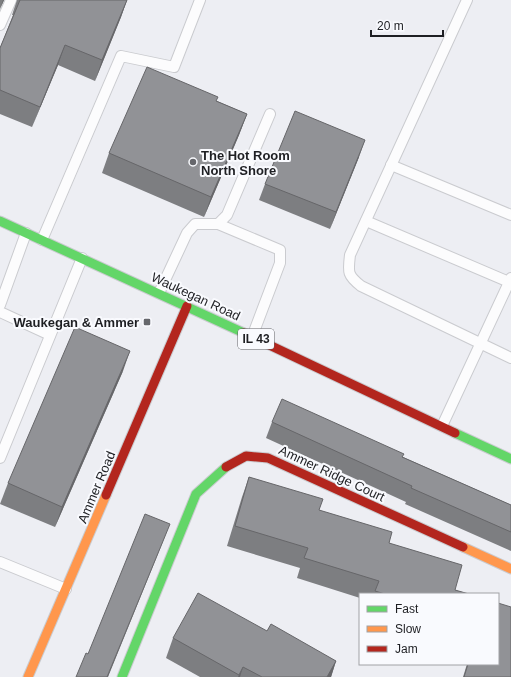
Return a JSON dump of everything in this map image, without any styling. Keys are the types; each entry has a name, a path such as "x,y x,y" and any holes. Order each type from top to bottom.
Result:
{"street":[{"name":"Waukegan Road","path":"0,221 252,336 511,459"},
{"name":"Ammer Road","path":"28,677 187,306"},
{"name":"Ammer Ridge Court","path":"122,677 196,494 223,468 246,456 268,458 511,569"}],"lane":[{"path":"0,25 11,0"},
{"path":"42,240 121,56 174,67 200,0"},
{"path":"467,0 350,255 348,271 351,278 361,286 511,358"},
{"path":"218,224 226,215 270,114"},
{"path":"391,165 511,215"},
{"path":"366,220 510,280 482,344 442,426"},
{"path":"159,293 187,233 195,224 218,224 280,250 280,263 252,336"},
{"path":"0,305 26,233"},
{"path":"0,458 82,258"},
{"path":"0,312 50,335"},
{"path":"0,562 66,589"}],"building":[{"path":"20,0 127,0 102,60 65,45 40,107 0,90 0,48"},
{"path":"147,67 218,97 216,101 247,114 211,197 109,153"},
{"path":"295,111 365,140 336,212 265,184"},
{"path":"75,327 130,351 62,507 8,483"},
{"path":"282,399 404,454 402,457 511,505 511,532 411,488 412,486 272,422"},
{"path":"249,477 323,499 319,510 392,532 389,543 462,565 455,590 466,593 382,593 375,591 379,581 304,558 308,548 235,526"},
{"path":"145,514 170,524 107,677 76,677 86,653 88,654"},
{"path":"198,593 267,631 271,624 336,661 327,677 262,677 243,667 239,675 173,638"},
{"path":"499,603 511,607 511,677 464,677 468,665 499,665"}],"traffic: fast":[{"path":"0,221 244,333"},
{"path":"455,433 511,459"},
{"path":"122,677 196,494 226,467"}],"traffic: slow":[{"path":"28,677 106,495"},
{"path":"463,547 511,569"}],"traffic: jam":[{"path":"106,495 187,306"},
{"path":"244,333 455,433"},
{"path":"226,467 246,456 268,458 463,547"}],"place":[{"name":"The Hot Room North Shore","path":"193,162"},
{"name":"Waukegan & Ammer","path":"147,322"}]}
